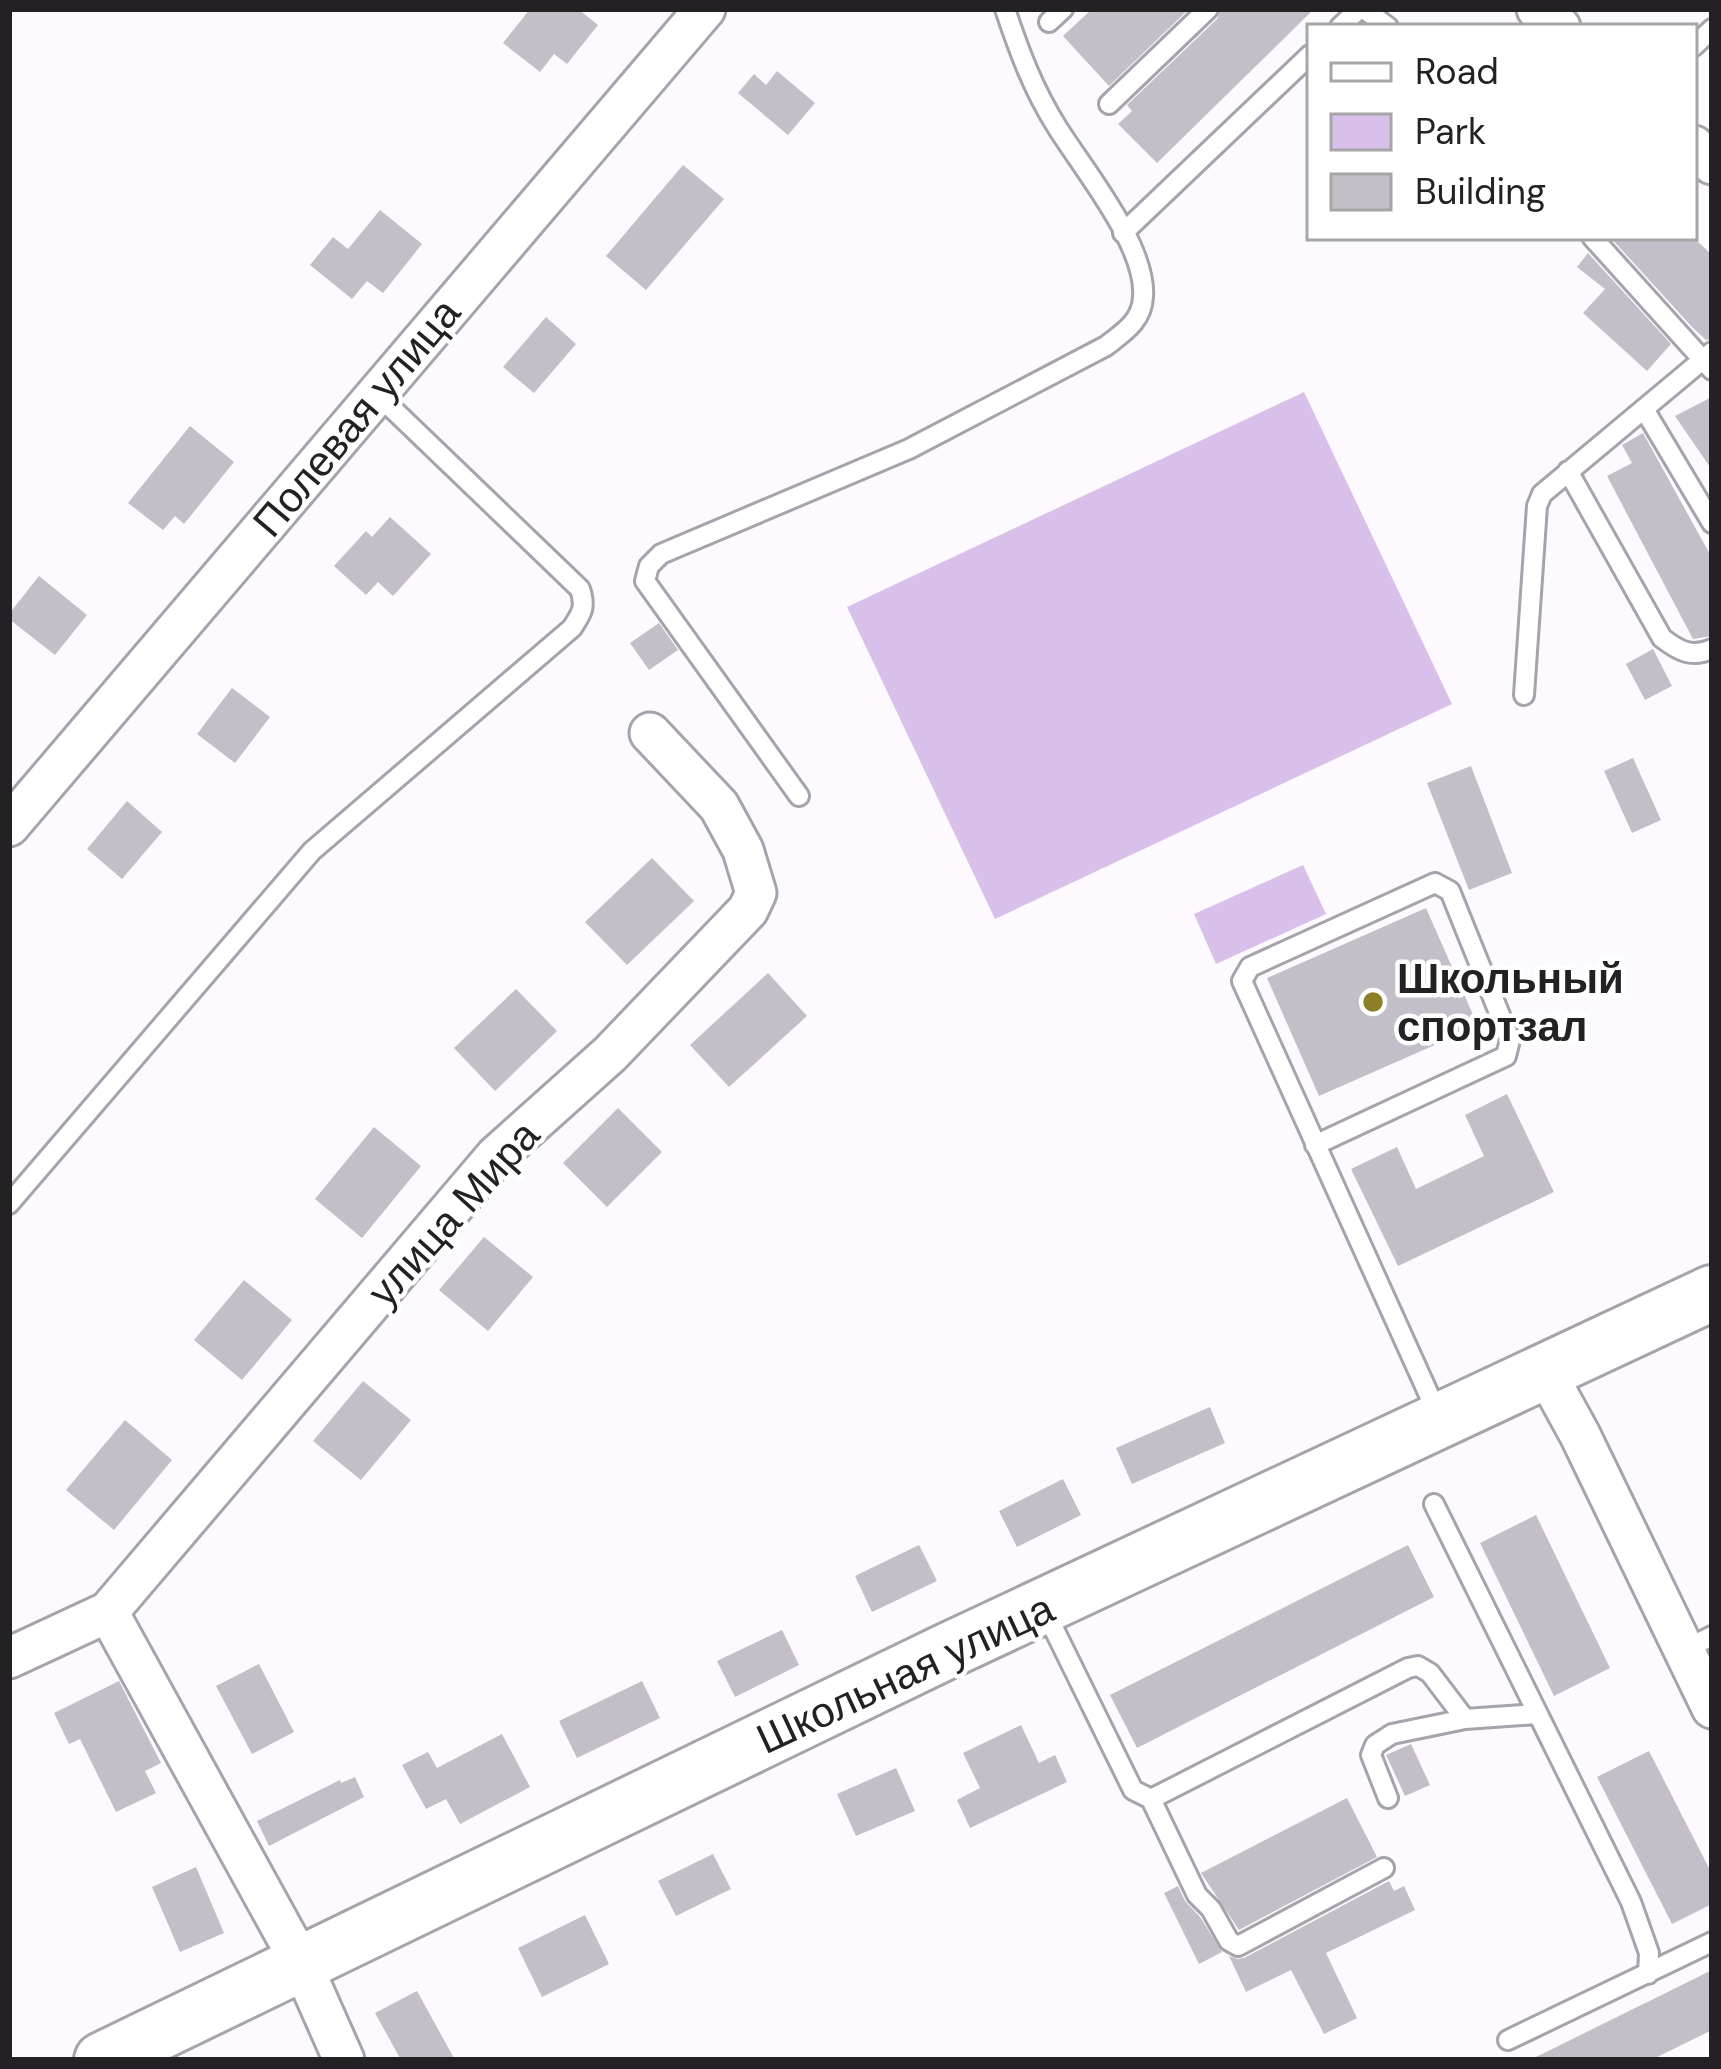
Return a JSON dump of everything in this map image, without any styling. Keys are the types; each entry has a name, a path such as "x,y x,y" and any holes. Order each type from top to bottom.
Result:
{"street":[{"name":"Полевая улица","path":"9,826 705,9"},
{"name":"улица Мира","path":"9,1658 108,1612 496,1156 610,1054 748,910 756,892 743,850 719,806 650,733"},
{"name":"Школьная улица","path":"102,2060 1043,1607 1712,1293"},
{"path":"1546,1373 1698,1643 1712,1708"},
{"path":"108,1612 301,1964 344,2060"}],"lane":[{"path":"799,796 645,580 649,566 662,554 909,449 1106,346 1134,325 1144,301 1142,270 1095,182 1024,68 1005,9"},
{"path":"1109,104 1208,9"},
{"path":"1123,233 1307,58"},
{"path":"1524,694 1537,506 1542,494 1709,360 1595,240"},
{"path":"9,1204 312,850 572,628 583,613 580,590 376,393"},
{"path":"1644,409 1712,523"},
{"path":"1568,471 1662,638 1679,651 1699,655 1712,650"},
{"path":"1315,1145 1506,1056 1510,1040 1450,891 1435,883 1250,967 1242,982 1315,1145 1441,1422"},
{"path":"1434,1504 1631,1901 1649,1953 1648,1974"},
{"path":"1043,1607 1133,1790 1151,1799 1197,1895 1229,1941 1238,1946 1384,1868"},
{"path":"1151,1799 1408,1668 1418,1666 1430,1673 1465,1720"},
{"path":"1388,1798 1371,1755 1375,1744 1392,1734 1465,1720 1537,1714"},
{"path":"1508,2040 1712,1942"}],"green space":[{"path":"1304,392 1452,704 995,919 847,607"},
{"path":"1303,865 1326,914 1216,964 1194,914"}],"building":[{"path":"530,9 578,9 598,25 567,64 554,54 540,72 503,43"},
{"path":"1092,9 1189,9 1109,86 1063,36"},
{"path":"1221,9 1314,9 1157,163 1118,124 1132,111 1127,105 1217,19"},
{"path":"777,71 815,103 788,135 738,93 754,74 766,85"},
{"path":"683,165 724,199 646,290 606,256"},
{"path":"380,210 422,244 383,293 367,281 352,299 310,265 333,237 348,249"},
{"path":"1613,240 1696,240 1712,255 1712,339 1706,340"},
{"path":"1588,253 1671,344 1647,371 1583,313 1605,289 1577,267"},
{"path":"546,317 576,344 534,393 503,367"},
{"path":"1712,397 1712,470 1675,416"},
{"path":"190,426 234,462 184,524 175,516 163,530 128,503"},
{"path":"1643,433 1712,558 1712,636 1693,639 1607,476 1632,463 1622,445"},
{"path":"390,517 431,554 393,596 378,582 366,595 334,566 366,531 372,537"},
{"path":"39,576 87,615 55,655 9,619"},
{"path":"659,623 678,650 649,670 630,643"},
{"path":"1653,649 1672,686 1645,700 1626,664"},
{"path":"232,688 270,717 235,763 197,734"},
{"path":"1633,758 1661,820 1632,833 1604,771"},
{"path":"1471,766 1512,873 1469,890 1427,783"},
{"path":"127,801 162,832 122,879 87,849"},
{"path":"652,858 694,901 627,965 585,922"},
{"name":"Школьный спортзал","path":"1426,908 1478,1026 1319,1096 1267,978"},
{"path":"768,973 807,1016 729,1087 690,1045"},
{"path":"516,989 557,1031 495,1091 454,1048"},
{"path":"1507,1094 1554,1192 1398,1266 1351,1169 1397,1147 1416,1189 1484,1156 1465,1115"},
{"path":"618,1108 662,1152 607,1207 563,1163"},
{"path":"374,1127 421,1166 362,1238 315,1199"},
{"path":"484,1237 533,1277 488,1331 439,1290"},
{"path":"244,1280 292,1320 242,1380 194,1340"},
{"path":"363,1381 411,1420 361,1480 313,1441"},
{"path":"1210,1407 1225,1443 1132,1484 1116,1448"},
{"path":"125,1420 172,1460 114,1530 66,1490"},
{"path":"1063,1479 1081,1515 1017,1547 999,1511"},
{"path":"1536,1515 1610,1668 1554,1696 1480,1543"},
{"path":"919,1545 937,1581 872,1612 855,1576"},
{"path":"1408,1545 1434,1597 1137,1748 1110,1695"},
{"path":"782,1630 799,1665 735,1697 717,1661"},
{"path":"259,1664 294,1732 252,1754 216,1686"},
{"path":"119,1681 161,1763 145,1771 156,1793 116,1812 80,1739 69,1744 54,1713"},
{"path":"642,1681 660,1718 577,1758 559,1721"},
{"path":"1021,1725 1039,1763 1055,1755 1067,1782 970,1828 957,1800 980,1788 963,1753"},
{"path":"502,1734 530,1787 460,1824 446,1799 426,1809 402,1765 428,1752 437,1768"},
{"path":"1411,1744 1430,1785 1405,1796 1386,1755"},
{"path":"1649,1751 1712,1874 1712,1904 1672,1924 1597,1777"},
{"path":"896,1768 915,1811 856,1836 837,1794"},
{"path":"355,1777 364,1797 269,1846 257,1821"},
{"path":"1347,1798 1377,1857 1239,1930 1201,1873"},
{"path":"713,1854 731,1889 676,1916 658,1881"},
{"path":"196,1867 224,1933 180,1952 152,1887"},
{"path":"1389,1881 1394,1891 1404,1886 1415,1910 1326,1953 1357,2018 1324,2034 1291,1970 1246,1992 1229,1956 1244,1958"},
{"path":"1178,1886 1222,1952 1199,1964 1164,1893"},
{"path":"585,1915 609,1964 542,1997 518,1948"},
{"path":"1712,1970 1712,2030 1651,2060 1530,2060"},
{"path":"417,1991 455,2060 401,2060 375,2013"}],"place":[{"name":"Школьный спортзал","path":"1373,1002"}]}
